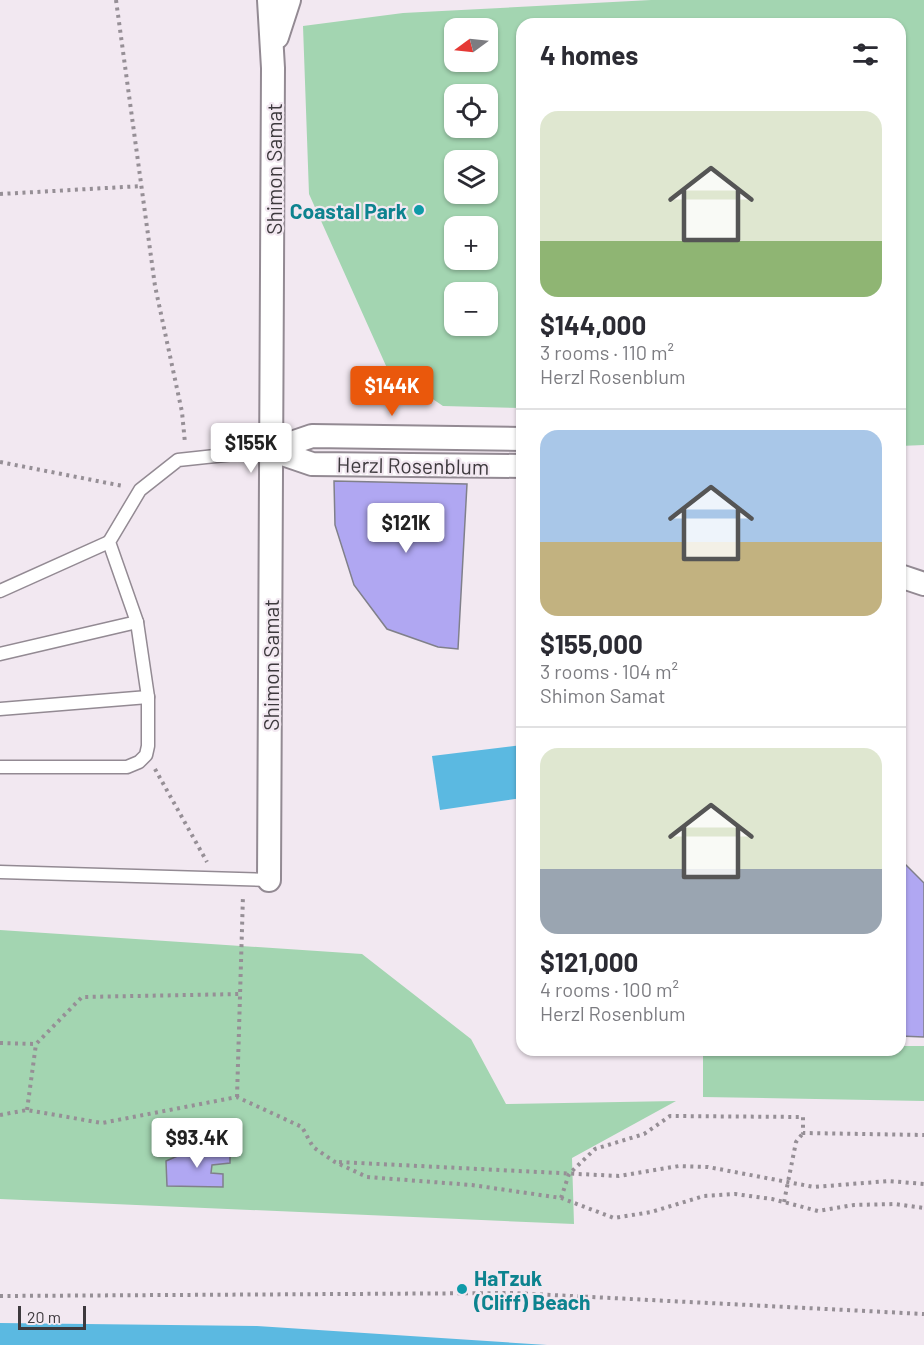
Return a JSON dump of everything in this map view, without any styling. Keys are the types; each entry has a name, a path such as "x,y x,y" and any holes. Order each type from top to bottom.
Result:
{"street":[{"name":"Shimon Samat","path":"269,0 273,68 269,880"},
{"name":"Shimon Samat","path":"273,68 280,24 289,0"},
{"name":"Herzl Rosenblum","path":"271,450 312,436 516,439"},
{"name":"Herzl Rosenblum","path":"271,450 312,464 516,466"},
{"path":"906,578 924,584"}],"lane":[{"path":"0,591 109,542 140,490 178,460 271,450"},
{"path":"0,767 127,767 139,762 146,755 148,697 137,622 109,542"},
{"path":"0,654 137,622"},
{"path":"0,710 148,697"},
{"path":"0,872 269,880"}],"path":[{"path":"116,0 155,286 186,432 185,448 178,460"},
{"path":"0,194 142,186"},
{"path":"0,462 140,490"},
{"path":"146,755 216,879"},
{"path":"237,1096 243,879"},
{"path":"27,1110 36,1044 82,997 241,994"},
{"path":"0,1043 36,1044"},
{"path":"0,1115 27,1110 102,1123 237,1096 302,1127 313,1147 335,1162 367,1177 472,1185 561,1198 614,1218 651,1212 704,1196 735,1194 784,1202 818,1211 854,1205 895,1204 924,1208"},
{"path":"561,1198 569,1174 595,1149 645,1134 670,1116 803,1117 803,1132 796,1142 784,1202"},
{"path":"803,1132 924,1135"},
{"path":"335,1162 619,1176 679,1166 708,1167 814,1187 889,1181 924,1185"},
{"path":"0,1296 513,1293 924,1314"}],"green space":[{"name":"Coastal Park","path":"651,0 924,0 924,445 906,446 906,18 516,18 516,408 443,406 387,368 309,194 303,26 403,13"},
{"path":"0,930 362,954 471,1039 506,1104 676,1101 572,1158 574,1224 0,1199"},
{"path":"906,1046 924,1046 924,1101 703,1097 703,1056 906,1056"}],"water":[{"path":"516,746 516,799 440,810 432,756"},
{"path":"0,1323 257,1326 547,1345 0,1345"}],"building":[{"path":"334,481 467,484 458,649 438,647 387,629 354,585 335,525"},
{"path":"906,865 924,883 924,1037 906,1036"},
{"path":"230,1150 230,1163 212,1165 211,1173 223,1174 223,1187 167,1186 166,1161 189,1151"}],"place":[{"name":"Coastal Park","path":"419,210"},
{"name":"HaTzuk (Cliff) Beach","path":"462,1289"}]}
